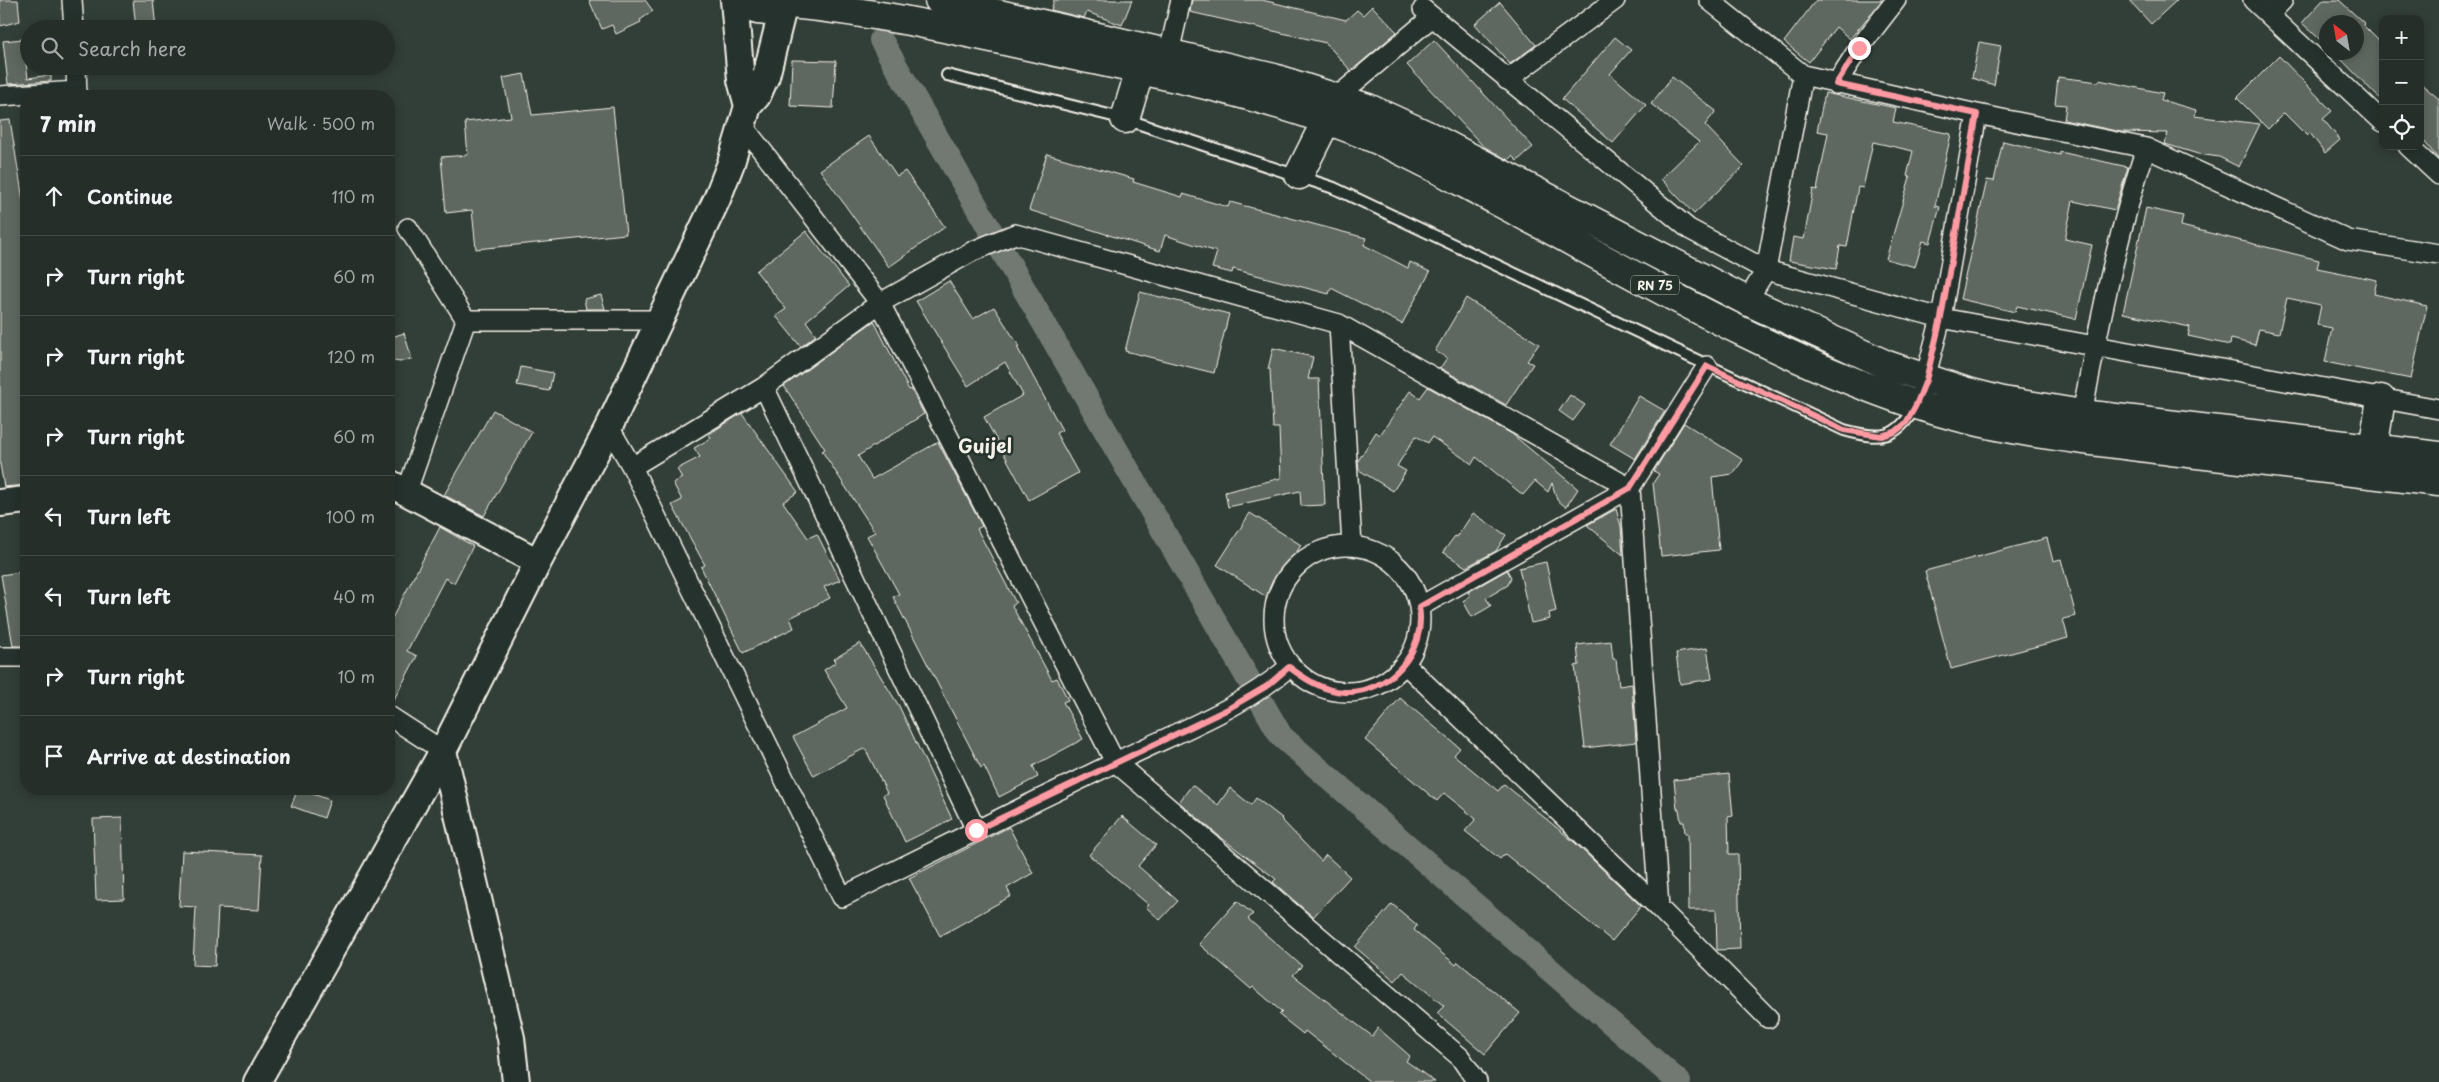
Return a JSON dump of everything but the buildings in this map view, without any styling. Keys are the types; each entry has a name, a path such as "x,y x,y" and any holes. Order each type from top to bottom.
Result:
{"main road":[{"path":"745,116 736,0 757,10 770,11 789,4"},
{"name":"RN 75","path":"939,0 1274,78 1417,158 1735,328 1840,375 1916,405 1971,421 2035,434 2439,482"},
{"path":"257,1082 443,751 538,562 609,428 717,200 745,116 766,76 789,4"},
{"name":"RN 75","path":"789,4 840,9 890,17 1140,70 1270,103 1332,109 1427,135 1748,301 1849,349 1926,380 2003,401 2082,414 2439,456"},
{"path":"1125,120 1140,70"},
{"path":"1299,175 1332,109"},
{"path":"2373,449 2381,399"},
{"path":"398,487 538,562"},
{"path":"0,503 20,501"},
{"path":"443,751 511,1038 516,1082"}],"street":[{"path":"72,0 73,20"},
{"path":"1168,53 1180,0"},
{"path":"1508,80 1615,0"},
{"path":"1709,0 1803,74 1836,84 2146,148 2348,240 2439,254"},
{"path":"1836,84 1859,48 1896,0"},
{"path":"2253,0 2379,118"},
{"path":"2269,15 2283,0"},
{"path":"1332,109 1426,7 1508,80 1688,229 1766,270 1941,318 2094,348 2439,409"},
{"path":"1748,301 1766,270 1803,74"},
{"path":"76,75 77,90"},
{"path":"0,96 20,95"},
{"path":"1916,405 1926,380 1941,318 1977,114"},
{"path":"745,116 880,304 1115,762 1460,1057 1477,1082"},
{"path":"2082,414 2094,348 2131,191 2146,148"},
{"path":"2412,150 2439,175"},
{"path":"408,228 466,320"},
{"path":"632,467 764,387 880,304 973,251 1015,234 1340,324 1630,488"},
{"path":"466,320 661,320"},
{"path":"398,487 466,320"},
{"path":"1340,324 1352,546"},
{"path":"1419,607 1630,488 1707,366"},
{"path":"764,387 976,830"},
{"path":"609,428 632,467 842,897 1115,762 1226,710 1267,686 1289,667"},
{"path":"1630,488 1659,908"},
{"path":"1339,545 1363,546 1386,556 1404,572 1417,593 1419,607 1421,618 1417,642 1406,664 1388,680 1367,689 1344,692 1320,687 1289,667 1275,635 1274,611 1281,587 1295,567 1315,552 1339,545"},
{"path":"0,657 20,657"},
{"path":"1406,664 1659,908 1768,1018"},
{"path":"395,720 443,751"}],"lane":[{"path":"947,75 1125,120 1299,175 1364,202 1831,426 1856,434 1881,436 1895,432 1906,423 1916,405"}],"waterway":[{"path":"881,40 1281,736 1679,1082"}],"district":[{"name":"Guijel","path":"985,445"}],"route":[{"path":"976,830 1226,710 1267,686 1289,667 1320,687 1344,692 1367,689 1388,680 1406,664 1417,642 1421,618 1419,607 1630,488 1707,366 1831,426 1856,434 1881,436 1901,428 1916,405 1926,380 1941,318 1977,114 1836,84 1859,48"}]}
